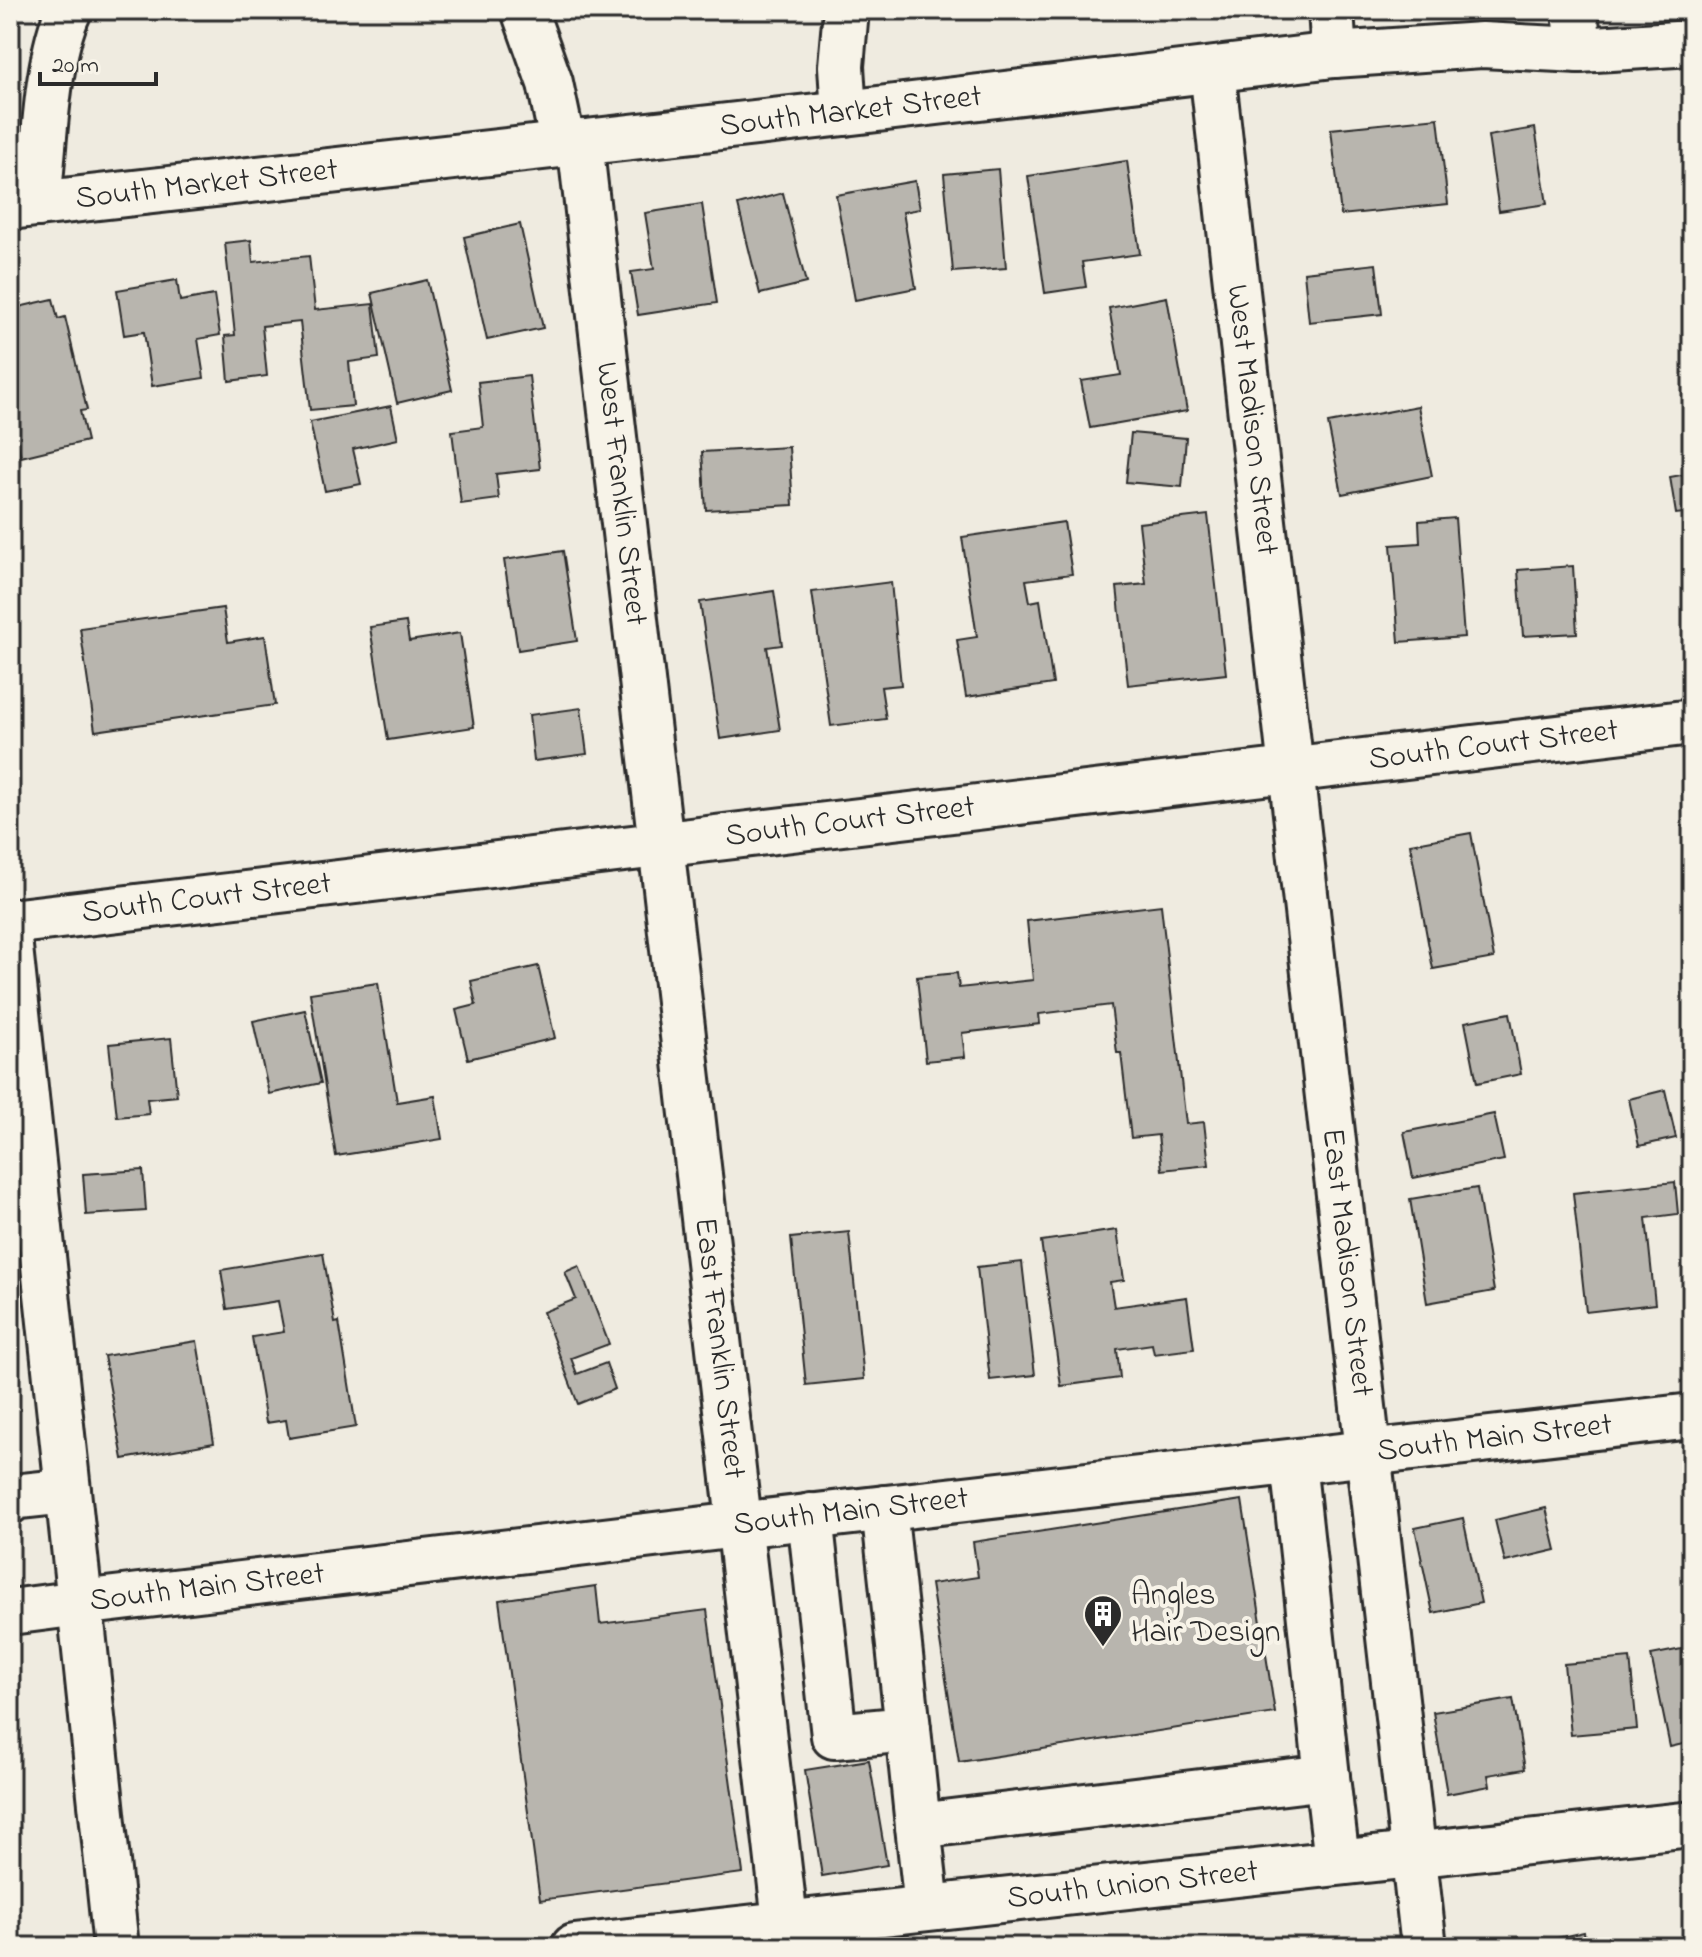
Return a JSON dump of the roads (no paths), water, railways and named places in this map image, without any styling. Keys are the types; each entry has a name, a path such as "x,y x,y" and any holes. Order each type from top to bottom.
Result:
{"street":[{"path":"24,206 62,25 69,10"},
{"name":"West Franklin Street","path":"524,10 571,143 659,845"},
{"path":"844,113 841,66 846,10"},
{"path":"1331,10 1334,55"},
{"name":"South Market Street","path":"24,206 1334,55 1482,45 1577,30 1692,43"},
{"name":"West Madison Street","path":"1212,70 1291,769"},
{"name":"South Court Street","path":"10,922 1692,722"},
{"name":"East Madison Street","path":"1291,769 1424,1947"},
{"name":"East Franklin Street","path":"659,845 786,1935"},
{"path":"10,947 116,1947"},
{"name":"South Main Street","path":"10,1612 810,1516 1692,1416"},
{"path":"1293,1462 1337,1861"},
{"path":"10,1501 12,1497 68,1491"},
{"path":"884,1508 927,1907"},
{"path":"810,1516 834,1736"},
{"path":"764,1745 908,1729"},
{"path":"918,1826 1327,1777"},
{"name":"South Union Street","path":"574,1947 786,1935 927,1907 1692,1824"}],"place":[{"name":"Angles Hair Design","path":"1103,1648"}]}
